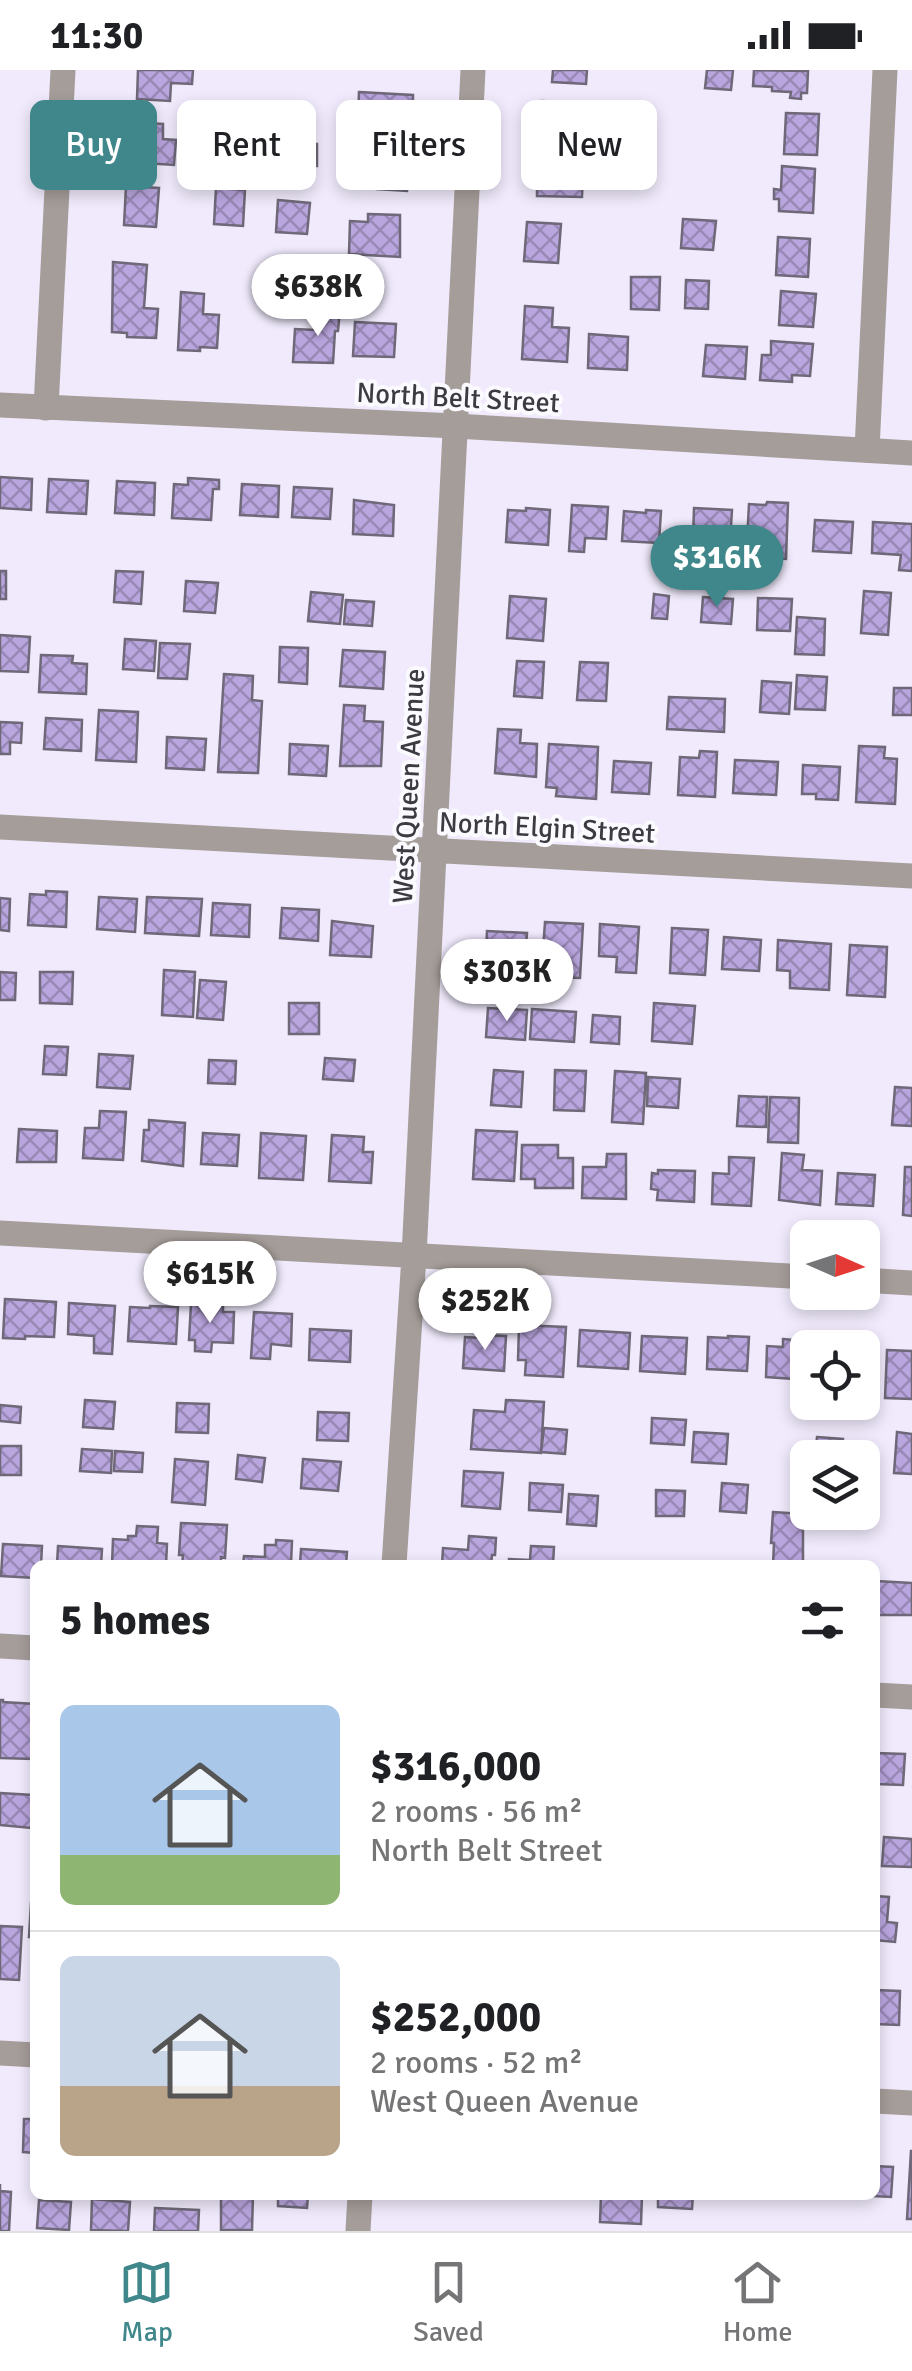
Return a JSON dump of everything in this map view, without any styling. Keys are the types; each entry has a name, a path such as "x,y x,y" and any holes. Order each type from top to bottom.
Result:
{"street":[{"path":"46,408 63,70"},
{"name":"West Queen Avenue","path":"394,1560 414,1256 473,70"},
{"path":"867,450 885,70"},
{"name":"North Belt Street","path":"0,405 912,452"},
{"name":"North Elgin Street","path":"0,827 912,876"},
{"path":"0,1233 790,1276"},
{"path":"880,1281 912,1283"},
{"path":"0,1646 30,1648"},
{"path":"880,1695 912,1697"},
{"path":"0,2053 30,2055"},
{"path":"880,2101 912,2103"},
{"path":"358,2231 360,2200"}],"building":[{"path":"138,70 193,70 192,84 171,83 170,101 137,99"},
{"path":"553,70 587,70 586,84 552,82"},
{"path":"707,70 733,70 731,90 705,88"},
{"path":"754,70 808,71 807,93 801,93 801,99 790,98 791,92 753,86"},
{"path":"359,92 413,95 413,100 359,100"},
{"path":"786,113 819,114 817,155 784,154"},
{"path":"157,124 163,124 163,139 176,140 174,165 157,164"},
{"path":"782,166 815,169 813,213 779,211 774,189 781,190"},
{"path":"159,188 156,227 124,225 126,190"},
{"path":"216,190 245,190 243,226 214,224"},
{"path":"537,190 582,190 582,197 537,196"},
{"path":"278,200 310,203 307,234 276,232"},
{"path":"368,214 400,215 400,257 349,254 350,221 368,222"},
{"path":"683,219 716,221 713,250 681,248"},
{"path":"527,222 561,224 558,263 524,261"},
{"path":"778,237 810,239 808,277 776,275"},
{"path":"113,262 147,265 144,308 158,309 156,338 112,332"},
{"path":"631,277 660,277 659,310 631,309"},
{"path":"686,280 709,281 708,309 685,308"},
{"path":"781,291 816,294 813,327 779,325"},
{"path":"181,292 204,294 203,314 219,315 217,348 178,350"},
{"path":"525,306 553,308 552,327 569,328 567,362 522,359"},
{"path":"318,308 340,309 333,363 293,362 295,329 316,330"},
{"path":"355,322 396,324 394,357 353,356"},
{"path":"589,334 628,337 627,370 588,368"},
{"path":"771,341 813,344 810,376 792,375 792,382 760,380 762,355 771,355"},
{"path":"706,345 747,347 745,379 703,376"},
{"path":"0,477 32,479 31,510 0,508"},
{"path":"188,478 219,480 219,489 213,489 211,520 172,518 174,484 188,485"},
{"path":"49,479 88,481 86,514 47,512"},
{"path":"117,481 155,483 154,515 115,513"},
{"path":"242,484 279,486 278,517 240,515"},
{"path":"294,487 332,489 330,519 292,517"},
{"path":"354,500 394,505 393,536 353,534"},
{"path":"788,503 786,559 763,557 764,542 747,541 749,504"},
{"path":"572,505 608,507 606,539 585,538 584,552 569,551"},
{"path":"694,508 732,510 730,542 693,539"},
{"path":"508,510 550,510 548,545 506,542"},
{"path":"624,511 661,511 659,543 622,541"},
{"path":"815,520 853,522 851,553 813,551"},
{"path":"873,522 912,524 912,571 899,570 901,555 872,553"},
{"path":"0,571 6,571 6,599 0,599"},
{"path":"116,571 143,572 141,604 114,602"},
{"path":"186,581 218,583 215,613 184,611"},
{"path":"864,591 891,593 888,635 861,633"},
{"path":"311,592 343,595 340,624 308,621"},
{"path":"654,594 669,596 667,619 652,618"},
{"path":"510,596 546,599 543,641 507,638"},
{"path":"703,597 733,599 731,624 701,622"},
{"path":"758,598 792,599 790,631 757,630"},
{"path":"346,600 374,602 372,626 344,624"},
{"path":"797,617 825,619 824,655 795,654"},
{"path":"0,635 30,637 28,672 0,671"},
{"path":"125,639 156,641 154,671 123,669"},
{"path":"160,643 190,644 187,679 158,678"},
{"path":"280,647 308,648 307,684 279,682"},
{"path":"343,650 385,652 383,689 340,686"},
{"path":"41,655 73,656 72,663 87,664 86,694 39,692"},
{"path":"517,661 544,662 542,698 514,696"},
{"path":"580,662 608,663 606,701 577,700"},
{"path":"224,674 253,676 252,700 262,701 258,773 218,772"},
{"path":"797,675 827,677 825,710 795,709"},
{"path":"762,681 791,683 789,714 760,712"},
{"path":"894,688 912,688 912,715 893,715"},
{"path":"669,697 725,699 724,732 667,729"},
{"path":"344,705 365,706 364,721 383,722 381,766 340,766"},
{"path":"99,710 138,712 136,762 96,760"},
{"path":"46,718 82,720 81,751 44,749"},
{"path":"0,722 22,723 21,743 10,742 10,754 0,754"},
{"path":"498,729 521,730 520,743 537,744 536,777 495,773"},
{"path":"167,737 206,739 204,770 166,768"},
{"path":"290,744 328,746 326,776 289,774"},
{"path":"549,744 598,747 596,799 556,796 557,788 546,787"},
{"path":"859,746 885,747 884,758 897,759 895,804 856,802"},
{"path":"700,751 717,752 715,797 678,795 680,757 699,758"},
{"path":"735,760 778,762 776,795 733,793"},
{"path":"614,761 651,763 649,794 612,792"},
{"path":"803,765 840,767 838,800 802,794"},
{"path":"46,891 67,892 66,927 28,925 30,894 46,895"},
{"path":"99,897 137,899 135,932 97,929"},
{"path":"147,897 202,899 199,936 145,933"},
{"path":"0,898 10,899 9,931 0,930"},
{"path":"213,903 250,905 249,937 211,935"},
{"path":"282,908 319,910 318,941 280,938"},
{"path":"332,921 373,926 371,957 330,955"},
{"path":"545,922 583,924 580,978 559,977 560,964 542,963"},
{"path":"600,924 639,927 636,973 616,972 617,957 599,956"},
{"path":"672,928 708,930 705,975 670,973"},
{"path":"487,931 527,933 524,974 485,972"},
{"path":"724,937 761,940 759,971 722,969"},
{"path":"778,940 831,944 829,990 790,988 790,971 777,970"},
{"path":"850,945 887,947 885,997 847,995"},
{"path":"164,970 195,972 193,1017 162,1015"},
{"path":"0,972 16,973 15,1000 0,1000"},
{"path":"40,972 73,972 72,1004 40,1003"},
{"path":"200,980 226,982 223,1020 197,1018"},
{"path":"289,1003 319,1003 319,1034 289,1034"},
{"path":"654,1003 695,1006 692,1044 652,1041"},
{"path":"488,1008 527,1010 525,1040 486,1037"},
{"path":"532,1009 576,1012 574,1042 530,1039"},
{"path":"593,1015 620,1017 619,1044 591,1042"},
{"path":"45,1046 68,1047 66,1075 43,1074"},
{"path":"99,1054 133,1056 130,1089 97,1087"},
{"path":"325,1058 355,1060 353,1081 323,1079"},
{"path":"209,1060 236,1061 235,1084 208,1083"},
{"path":"494,1070 523,1072 521,1107 491,1105"},
{"path":"555,1070 586,1071 584,1111 554,1110"},
{"path":"615,1071 646,1073 643,1124 612,1122"},
{"path":"648,1077 680,1079 678,1108 647,1106"},
{"path":"895,1087 912,1088 912,1126 892,1125"},
{"path":"739,1096 767,1097 766,1127 737,1126"},
{"path":"770,1097 799,1098 798,1143 768,1142"},
{"path":"100,1111 126,1112 123,1160 83,1158 85,1128 99,1128"},
{"path":"149,1120 185,1123 183,1166 142,1161 144,1130 149,1130"},
{"path":"19,1129 57,1131 56,1162 17,1162"},
{"path":"476,1130 517,1132 514,1181 473,1179"},
{"path":"203,1133 239,1135 237,1166 201,1164"},
{"path":"261,1133 306,1136 303,1180 259,1178"},
{"path":"332,1135 364,1137 363,1152 373,1152 371,1183 329,1181"},
{"path":"522,1145 558,1145 558,1158 573,1158 573,1188 535,1188 535,1179 521,1179"},
{"path":"782,1153 804,1155 802,1170 822,1171 820,1205 779,1200"},
{"path":"607,1154 626,1154 626,1199 582,1198 583,1167 606,1167"},
{"path":"729,1157 754,1158 751,1206 712,1204 713,1173 729,1174"},
{"path":"905,1167 912,1167 912,1216 903,1215"},
{"path":"658,1170 695,1171 694,1202 657,1200 658,1190 651,1189 652,1173 658,1174"},
{"path":"838,1173 875,1175 873,1206 836,1204"},
{"path":"5,1299 56,1302 54,1337 3,1338"},
{"path":"69,1303 115,1306 112,1354 94,1353 94,1336 68,1334"},
{"path":"191,1304 223,1306 223,1312 234,1312 233,1343 212,1342 211,1352 195,1351 195,1340 189,1340"},
{"path":"130,1307 178,1307 176,1344 128,1341"},
{"path":"254,1312 292,1314 291,1346 271,1344 270,1359 251,1358"},
{"path":"519,1325 566,1327 563,1377 525,1375 526,1360 518,1360"},
{"path":"310,1329 351,1331 350,1362 309,1360"},
{"path":"580,1330 630,1333 628,1369 578,1366"},
{"path":"506,1336 504,1371 463,1368 465,1337"},
{"path":"642,1336 687,1338 685,1374 640,1371"},
{"path":"708,1337 749,1337 747,1371 707,1369"},
{"path":"783,1339 790,1340 790,1379 766,1377 767,1346 783,1347"},
{"path":"887,1350 912,1351 912,1399 885,1398"},
{"path":"85,1400 115,1402 113,1429 83,1427"},
{"path":"506,1400 544,1402 541,1453 471,1449 474,1410 505,1412"},
{"path":"177,1403 209,1404 208,1433 176,1432"},
{"path":"0,1405 21,1407 20,1423 0,1421"},
{"path":"318,1412 349,1413 348,1441 317,1440"},
{"path":"652,1418 686,1420 684,1445 651,1443"},
{"path":"544,1428 567,1430 565,1454 541,1452"},
{"path":"694,1432 728,1434 726,1464 692,1462"},
{"path":"897,1432 912,1434 912,1474 894,1473"},
{"path":"0,1446 21,1446 21,1475 0,1475"},
{"path":"82,1449 112,1451 111,1473 80,1471"},
{"path":"115,1451 143,1453 142,1472 114,1471"},
{"path":"238,1455 265,1458 262,1482 236,1479"},
{"path":"175,1459 208,1462 205,1505 172,1502"},
{"path":"303,1459 341,1462 338,1491 301,1488"},
{"path":"464,1471 503,1473 500,1509 462,1506"},
{"path":"530,1483 563,1485 561,1512 529,1510"},
{"path":"722,1483 748,1485 746,1513 720,1511"},
{"path":"656,1490 685,1491 684,1516 656,1516"},
{"path":"569,1494 598,1496 596,1526 567,1524"},
{"path":"773,1512 790,1513 790,1530 803,1530 803,1560 773,1560"},
{"path":"181,1523 227,1525 225,1558 182,1560 183,1555 179,1555"},
{"path":"137,1526 158,1527 157,1543 167,1544 166,1560 112,1560 113,1539 136,1536"},
{"path":"469,1536 496,1538 492,1560 442,1560 443,1548 468,1550"},
{"path":"276,1540 292,1541 291,1560 244,1560 244,1556 265,1557 265,1545 276,1545"},
{"path":"3,1544 42,1546 41,1560 30,1560 30,1578 1,1576"},
{"path":"58,1546 102,1549 101,1560 57,1560"},
{"path":"531,1546 554,1547 553,1560 530,1560"},
{"path":"301,1549 347,1552 346,1560 300,1560"},
{"path":"880,1581 912,1583 912,1615 880,1615"},
{"path":"0,1700 30,1704 30,1759 0,1758"},
{"path":"880,1753 905,1754 903,1785 880,1784"},
{"path":"0,1793 30,1795 30,1828 0,1825"},
{"path":"884,1837 912,1839 912,1867 882,1866"},
{"path":"880,1896 889,1897 887,1922 897,1923 895,1942 880,1940"},
{"path":"0,1926 22,1927 19,1980 0,1979"},
{"path":"880,1990 900,1991 899,2025 880,2024"},
{"path":"24,2119 30,2119 30,2153 23,2152"},
{"path":"911,2151 912,2219 907,2219"},
{"path":"880,2166 893,2167 891,2197 880,2196"},
{"path":"0,2191 11,2192 9,2231 0,2231"},
{"path":"39,2200 71,2202 69,2230 37,2228"},
{"path":"92,2200 130,2202 128,2231 91,2230"},
{"path":"221,2200 253,2200 252,2230 221,2230"},
{"path":"278,2200 308,2200 307,2208 278,2206"},
{"path":"601,2200 642,2200 641,2224 600,2222"},
{"path":"658,2200 693,2200 692,2209 658,2207"},
{"path":"155,2208 199,2210 198,2231 154,2231"}]}
